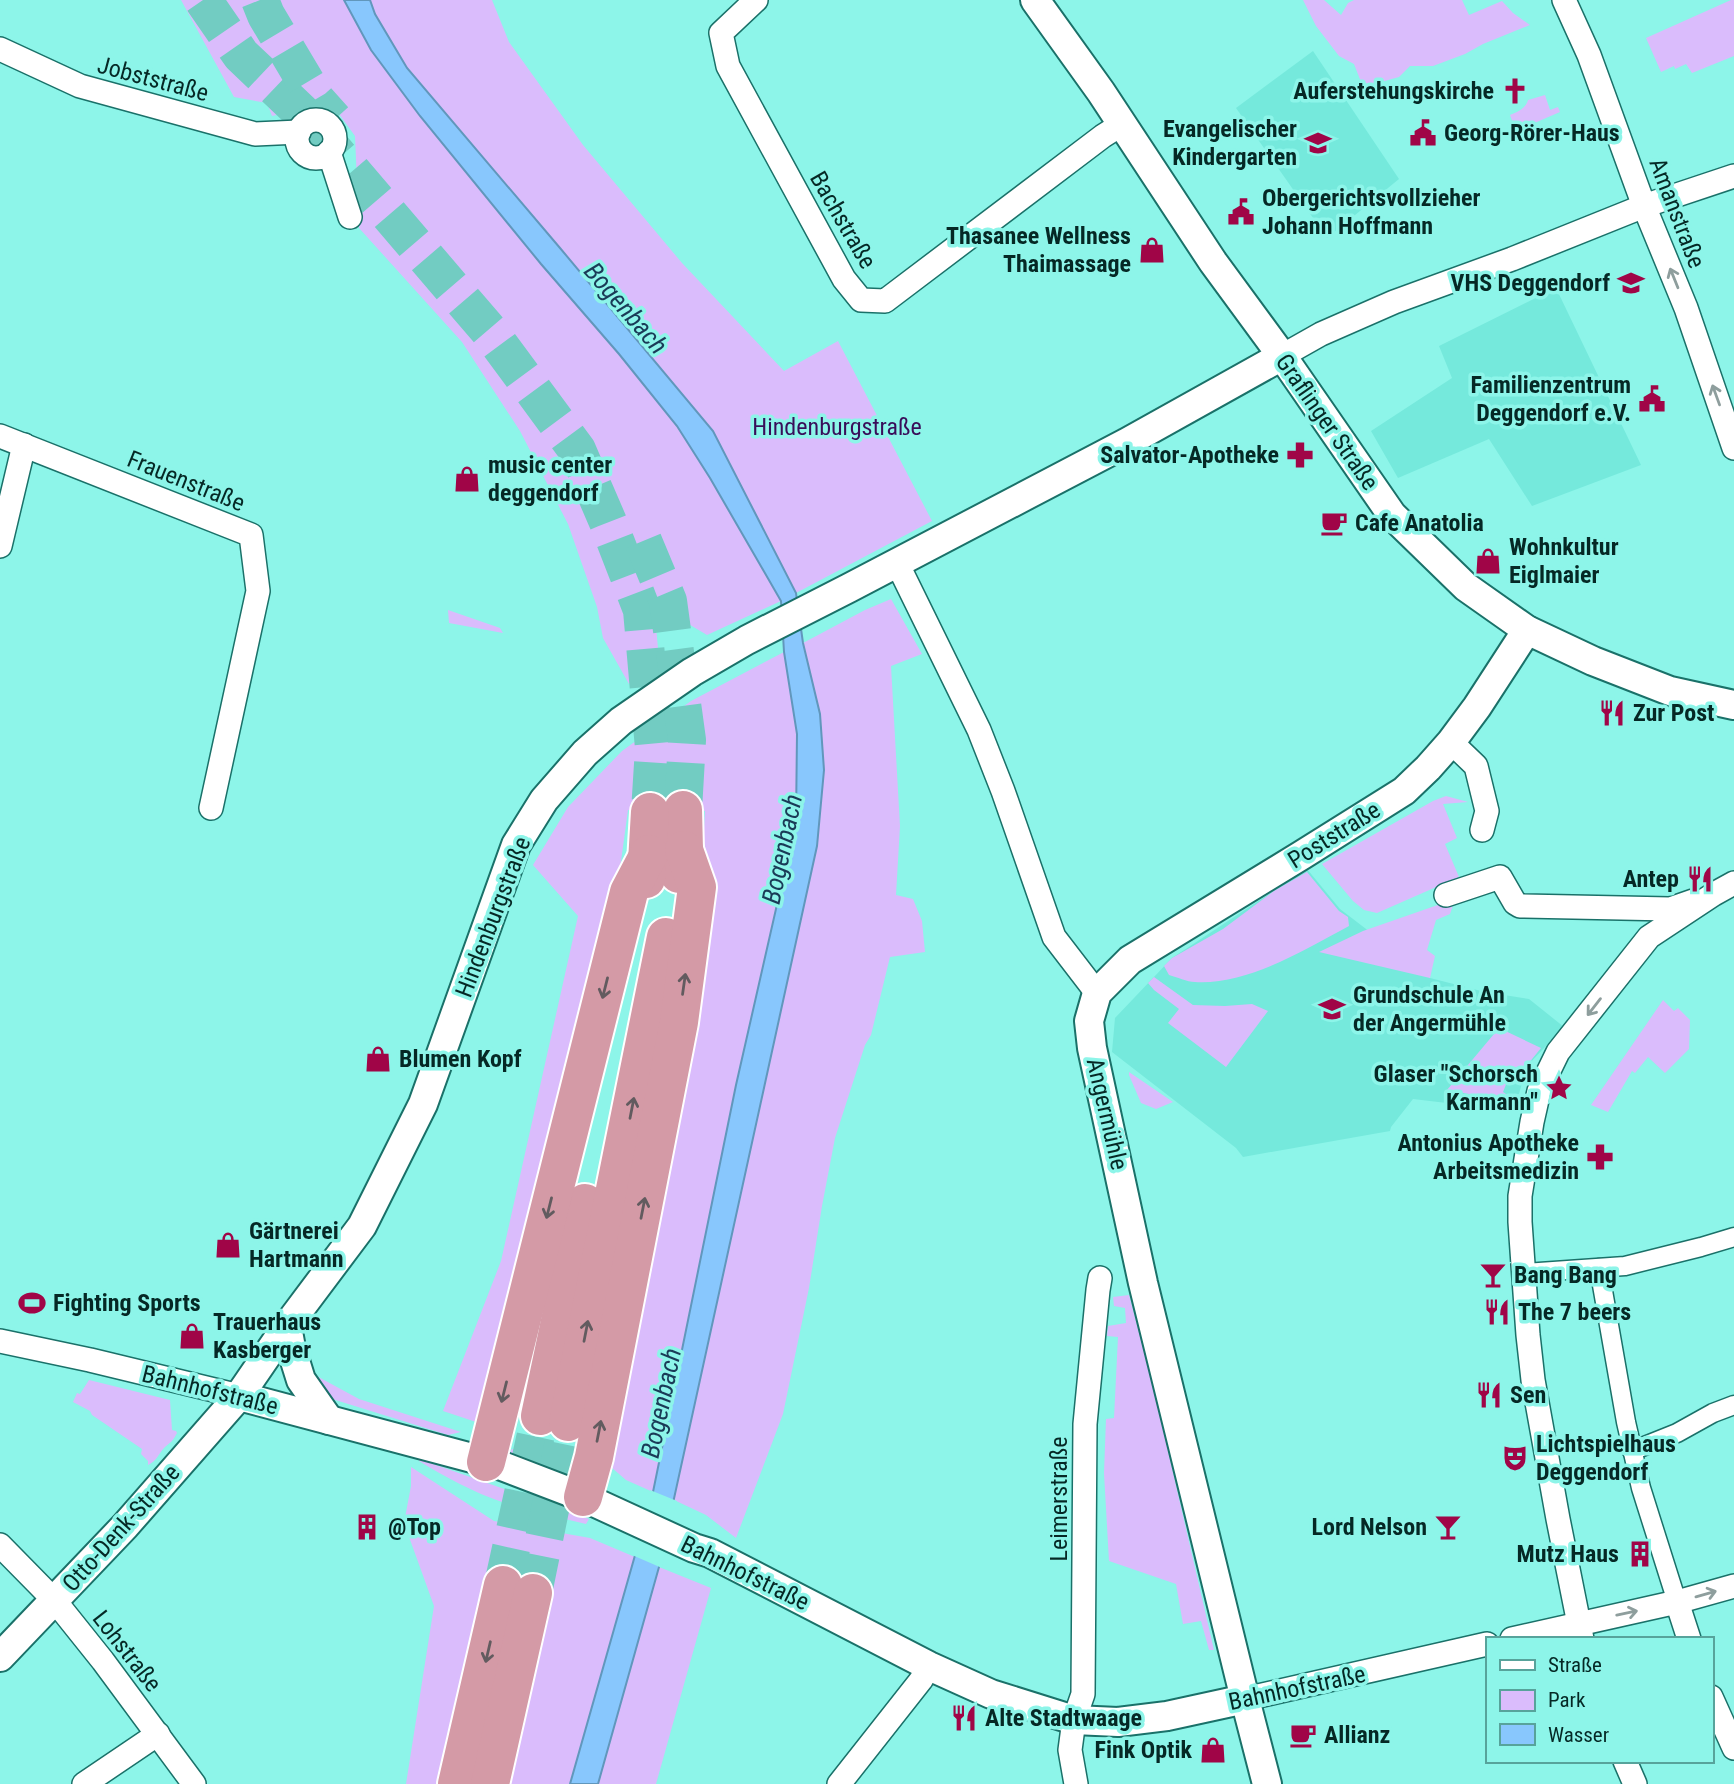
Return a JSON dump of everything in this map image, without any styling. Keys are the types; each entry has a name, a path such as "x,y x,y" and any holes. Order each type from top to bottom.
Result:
{"highway":[{"path":"554,1419 666,852 666,811"},
{"path":"486,1462 629,892 666,852"},
{"path":"599,1505 594,1457 678,1021 698,887 666,852"},
{"path":"457,1784 518,1589 489,1784"}],"street":[{"name":"Bachstraße","path":"756,0 721,33 729,66 844,279 861,300 884,302 1122,124"},
{"name":"Graflinger Straße","path":"1035,0 1122,124 1213,262 1392,515 1466,587 1527,630 1562,648 1670,691 1734,705"},
{"name":"Amanstraße","path":"1564,0 1589,55 1644,206 1686,308 1734,448"},
{"name":"Jobststraße","path":"0,49 80,86 255,134 299,132 312,120 318,120 332,129 335,141 329,152 350,217"},
{"name":"Hindenburgstraße","path":"239,1396 287,1326 362,1226 423,1104 516,845 544,800 585,753 621,721 692,672 747,640 1126,443 1321,334 1394,302 1512,259 1644,206 1734,176"},
{"name":"Frauenstraße","path":"0,436 251,535 258,591 211,808"},
{"path":"0,546 24,445"},
{"path":"897,563 979,730 1054,937 1097,993"},
{"name":"Poststraße","path":"1097,993 1130,960 1404,791 1451,742 1527,630"},
{"path":"1451,742 1476,766 1487,811 1482,830"},
{"path":"1446,895 1500,877 1515,903 1520,906 1670,909 1724,888"},
{"path":"1580,1631 1533,1380 1528,1335 1530,1273 1520,1196 1525,1156 1539,1091 1558,1052 1649,937 1724,888"},
{"name":"Angermühle","path":"1097,993 1089,1021 1091,1048 1143,1283 1267,1784"},
{"path":"1530,1273 1625,1266 1734,1237"},
{"path":"1599,1268 1640,1488 1688,1637"},
{"name":"Leimerstraße","path":"1076,1784 1070,1750 1074,1720 1083,1694 1086,1424 1100,1278"},
{"path":"287,1326 300,1380 329,1420"},
{"name":"Bahnhofstraße","path":"0,1341 239,1396 502,1466 710,1553 929,1666 991,1694 1074,1720 1118,1722 1176,1715 1486,1644"},
{"name":"Otto-Denk-Straße","path":"0,1657 125,1526 239,1396"},
{"path":"1632,1451 1734,1405"},
{"name":"Lohstraße","path":"0,1545 55,1601 194,1784"},
{"path":"1528,1637 1580,1631 1734,1586"},
{"path":"839,1784 921,1680 929,1666"},
{"path":"1713,1701 1734,1748"},
{"path":"84,1784 158,1734"},
{"path":"1626,1763 1635,1784"}],"shaded area":[{"name":"Evangelischer Kindergarten","path":"1313,51 1399,179 1327,238 1236,108"},
{"path":"1556,288 1641,465 1532,506 1489,439 1398,478 1371,431 1452,378 1439,346"},
{"name":"Grundschule An der Angermühle","path":"1307,869 1340,909 1430,978 1485,992 1529,999 1564,1027 1527,1066 1514,1111 1413,1099 1390,1131 1243,1157 1236,1148 1112,1052 1115,1018 1172,958"}],"green space":[{"path":"181,0 344,0 371,50 420,116 677,426 781,601 707,635 665,610 655,616 659,659 629,684 603,638 597,607 568,524 520,431 462,342 359,228 355,136 331,103 272,116 267,103 234,97"},
{"path":"370,0 492,0 509,42 583,145 682,263 784,371 838,341 932,521 796,593 713,431 407,68 375,14"},
{"path":"1303,0 1324,0 1341,15 1348,3 1354,0 1462,0 1469,15 1502,1 1530,25 1433,66 1410,66 1399,77 1363,87 1354,64 1339,56 1316,26"},
{"path":"1734,0 1734,56 1692,73 1686,64 1661,72 1646,38"},
{"path":"1545,95 1550,110 1558,107 1560,112 1516,131 1510,115 1524,107 1528,100"},
{"path":"891,599 922,654 891,666 900,826 896,895 913,899 922,921 925,952 890,957 871,1035 865,1045 835,1138 809,1288 783,1414 736,1538 706,1515 674,1500 817,846 824,770 820,714 803,643"},
{"path":"448,610 500,628 503,633 449,623"},
{"path":"784,652 797,734 796,821 736,1085 653,1492 626,1480 604,1461 697,946 705,811 628,810 609,949 485,1425 443,1411 501,1261 578,916 533,865 568,807 622,751 691,701"},
{"path":"1446,796 1468,802 1443,804 1457,838 1445,844 1459,877 1377,913 1364,910 1353,901 1322,864 1433,801"},
{"path":"1307,872 1339,911 1348,917 1349,926 1275,964 1235,978 1195,982 1169,975 1164,966 1172,958 1223,929 1274,891"},
{"path":"1455,899 1450,914 1436,920 1427,950 1435,956 1430,978 1319,952 1363,931"},
{"path":"1154,977 1193,1005 1252,1004 1268,1011 1226,1067 1168,1023 1179,1009 1148,983"},
{"path":"1663,1000 1674,1011 1678,1008 1690,1020 1689,1049 1665,1073 1648,1057 1635,1073 1632,1071 1608,1112 1591,1105"},
{"path":"1499,1028 1541,1048 1524,1069 1513,1067 1503,1092 1509,1096 1507,1101 1447,1090"},
{"path":"1129,1072 1173,1102 1156,1109 1141,1103"},
{"path":"1129,1295 1153,1386 1214,1650 1209,1650 1201,1621 1183,1624 1176,1584 1109,1561 1104,1473 1106,1419 1114,1418 1118,1337 1107,1336 1108,1326 1126,1323 1125,1308 1114,1306 1113,1297"},
{"path":"313,1374 359,1399 461,1432 448,1435 329,1398"},
{"path":"89,1380 170,1400 172,1430 177,1433 151,1463 148,1465 148,1461 141,1454 142,1449 90,1411 73,1402"},
{"path":"512,1449 573,1467 566,1475 514,1458 510,1452"},
{"path":"419,1459 589,1519 586,1524 502,1502 459,1484"},
{"path":"411,1467 494,1521 590,1538 635,1557 570,1784 406,1784 434,1606 404,1523 411,1486"},
{"path":"659,1567 711,1588 656,1784 598,1784"}],"water":[{"path":"344,0 370,0 375,14 407,68 713,431 796,593 803,643 820,714 824,770 817,846 659,1567 598,1784 570,1784 653,1492 736,1085 796,821 797,734 784,652 781,601 677,426 420,116 371,50"}],"pier":[{"path":"650,1490 677,1501 662,1568 632,1555"}],"tunnel":[{"path":"203,0 241,55 301,112 490,332 577,450 642,610 654,748 650,812"},
{"path":"260,0 266,15 317,101 334,120"},
{"path":"643,541 668,601 687,740 683,810"},
{"path":"503,1585 540,1416"},
{"path":"533,1593 568,1422"}],"place":[{"name":"Auferstehungskirche","path":"1515,91"},
{"name":"Georg-Rörer-Haus","path":"1423,133"},
{"name":"Evangelischer Kindergarten","path":"1318,143"},
{"name":"Obergerichtsvollzieher Johann Hoffmann","path":"1241,212"},
{"name":"Thasanee Wellness Thaimassage","path":"1152,250"},
{"name":"VHS Deggendorf","path":"1631,283"},
{"name":"Familienzentrum Deggendorf e.V.","path":"1652,399"},
{"name":"Salvator-Apotheke","path":"1300,455"},
{"name":"music center deggendorf","path":"467,479"},
{"name":"Cafe Anatolia","path":"1334,523"},
{"name":"Wohnkultur Eiglmaier","path":"1488,561"},
{"name":"Zur Post","path":"1612,713"},
{"name":"Antep","path":"1700,879"},
{"name":"Grundschule An der Angermühle","path":"1332,1009"},
{"name":"Blumen Kopf","path":"378,1059"},
{"name":"Glaser \"Schorsch Karmann\"","path":"1559,1088"},
{"name":"Antonius Apotheke Arbeitsmedizin","path":"1600,1157"},
{"name":"Gärtnerei Hartmann","path":"228,1245"},
{"name":"Bang Bang","path":"1493,1275"},
{"name":"Fighting Sports","path":"32,1303"},
{"name":"The 7 beers","path":"1497,1312"},
{"name":"Trauerhaus Kasberger","path":"192,1336"},
{"name":"Sen","path":"1489,1395"},
{"name":"Lichtspielhaus Deggendorf","path":"1515,1458"},
{"name":"@Top","path":"367,1527"},
{"name":"Lord Nelson","path":"1448,1527"},
{"name":"Mutz Haus","path":"1640,1554"},
{"name":"Alte Stadtwaage","path":"964,1718"},
{"name":"Allianz","path":"1303,1735"},
{"name":"Fink Optik","path":"1213,1750"}],"water label":[{"name":"Bogenbach","path":"626,308"},
{"name":"Bogenbach","path":"782,849"},
{"name":"Bogenbach","path":"661,1403"}]}
